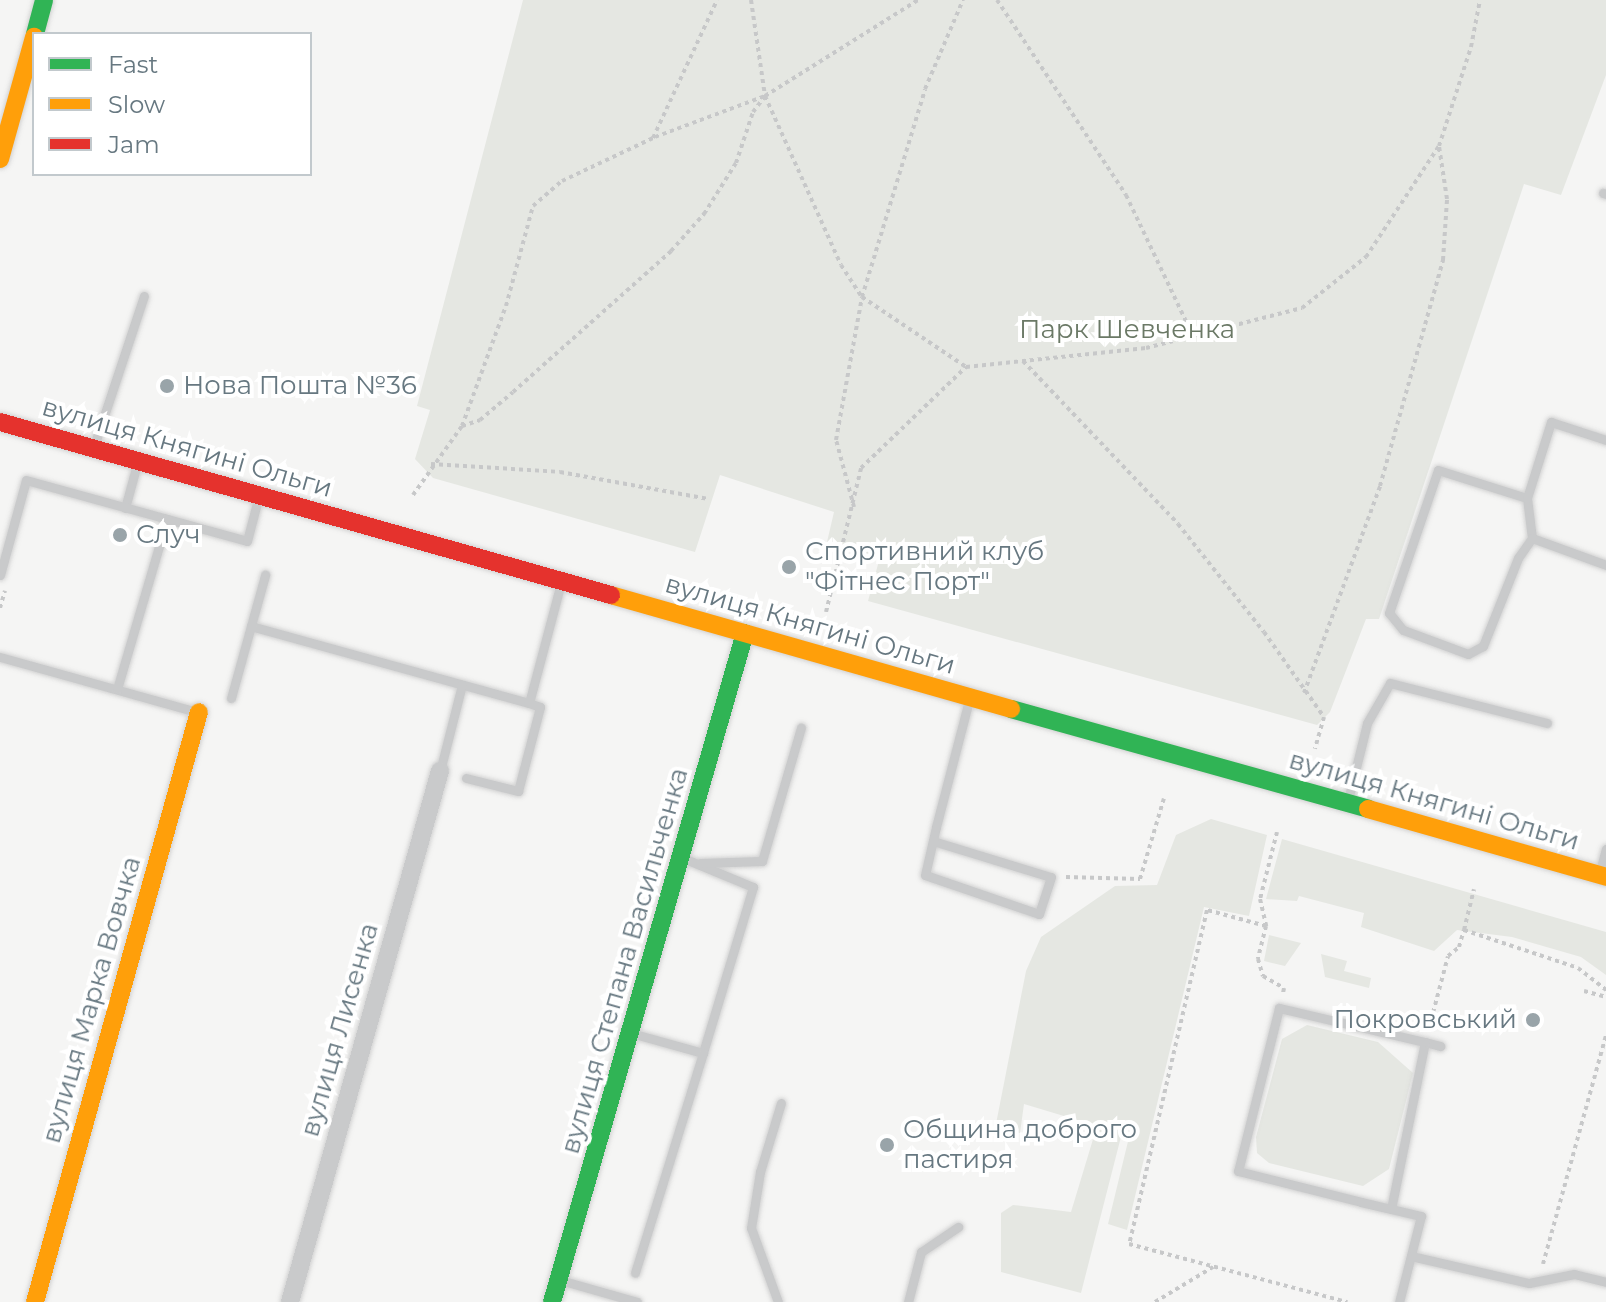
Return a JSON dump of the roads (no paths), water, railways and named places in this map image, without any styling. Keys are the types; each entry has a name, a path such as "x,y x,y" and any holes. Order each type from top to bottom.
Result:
{"street":[{"path":"35,32 44,0"},
{"path":"0,159 32,42"},
{"name":"вулиця Княгині Ольги","path":"0,422 1602,876"},
{"name":"вулиця Степана Васильченка","path":"552,1302 631,1033 692,860 745,633"},
{"name":"вулиця Марка Вовчка","path":"35,1302 199,712"},
{"name":"вулиця Лисенка","path":"290,1302 440,771"}],"lane":[{"path":"93,450 144,296"},
{"path":"1527,498 1438,470 1389,613 1403,630 1468,654 1483,646 1518,558 1532,538 1527,498 1551,422 1606,440"},
{"path":"125,508 138,462"},
{"path":"0,575 26,480 247,541 259,495"},
{"path":"117,689 167,519"},
{"path":"1532,538 1606,565"},
{"path":"231,698 265,575"},
{"path":"529,703 561,582"},
{"path":"251,626 540,707 518,791 466,778"},
{"path":"0,657 199,712"},
{"path":"1347,803 1367,723 1390,683 1547,723"},
{"path":"440,771 462,685"},
{"path":"933,841 1051,877 1039,914 925,875 933,841 970,697"},
{"path":"692,860 762,861 801,728"},
{"path":"1602,876 1606,849"},
{"path":"635,1273 753,887 715,874 692,860"},
{"path":"1399,1302 1421,1216 1238,1171 1279,1008 1440,1046"},
{"path":"631,1033 703,1053"},
{"path":"1391,1209 1425,1042"},
{"path":"778,1302 751,1228 760,1172 781,1103"},
{"path":"908,1302 921,1252 958,1227"},
{"path":"1411,1256 1529,1283 1574,1274 1606,1282"},
{"path":"559,1280 637,1302"}],"place":[{"name":"Нова Пошта №36","path":"167,386"},
{"name":"Случ","path":"120,535"},
{"name":"Спортивний клуб \"Фітнес Порт\"","path":"789,567"},
{"name":"Покровський","path":"1533,1020"},
{"name":"Община доброго пастиря","path":"887,1145"}],"park label":[{"name":"Парк Шевченка","path":"1127,330"}]}
